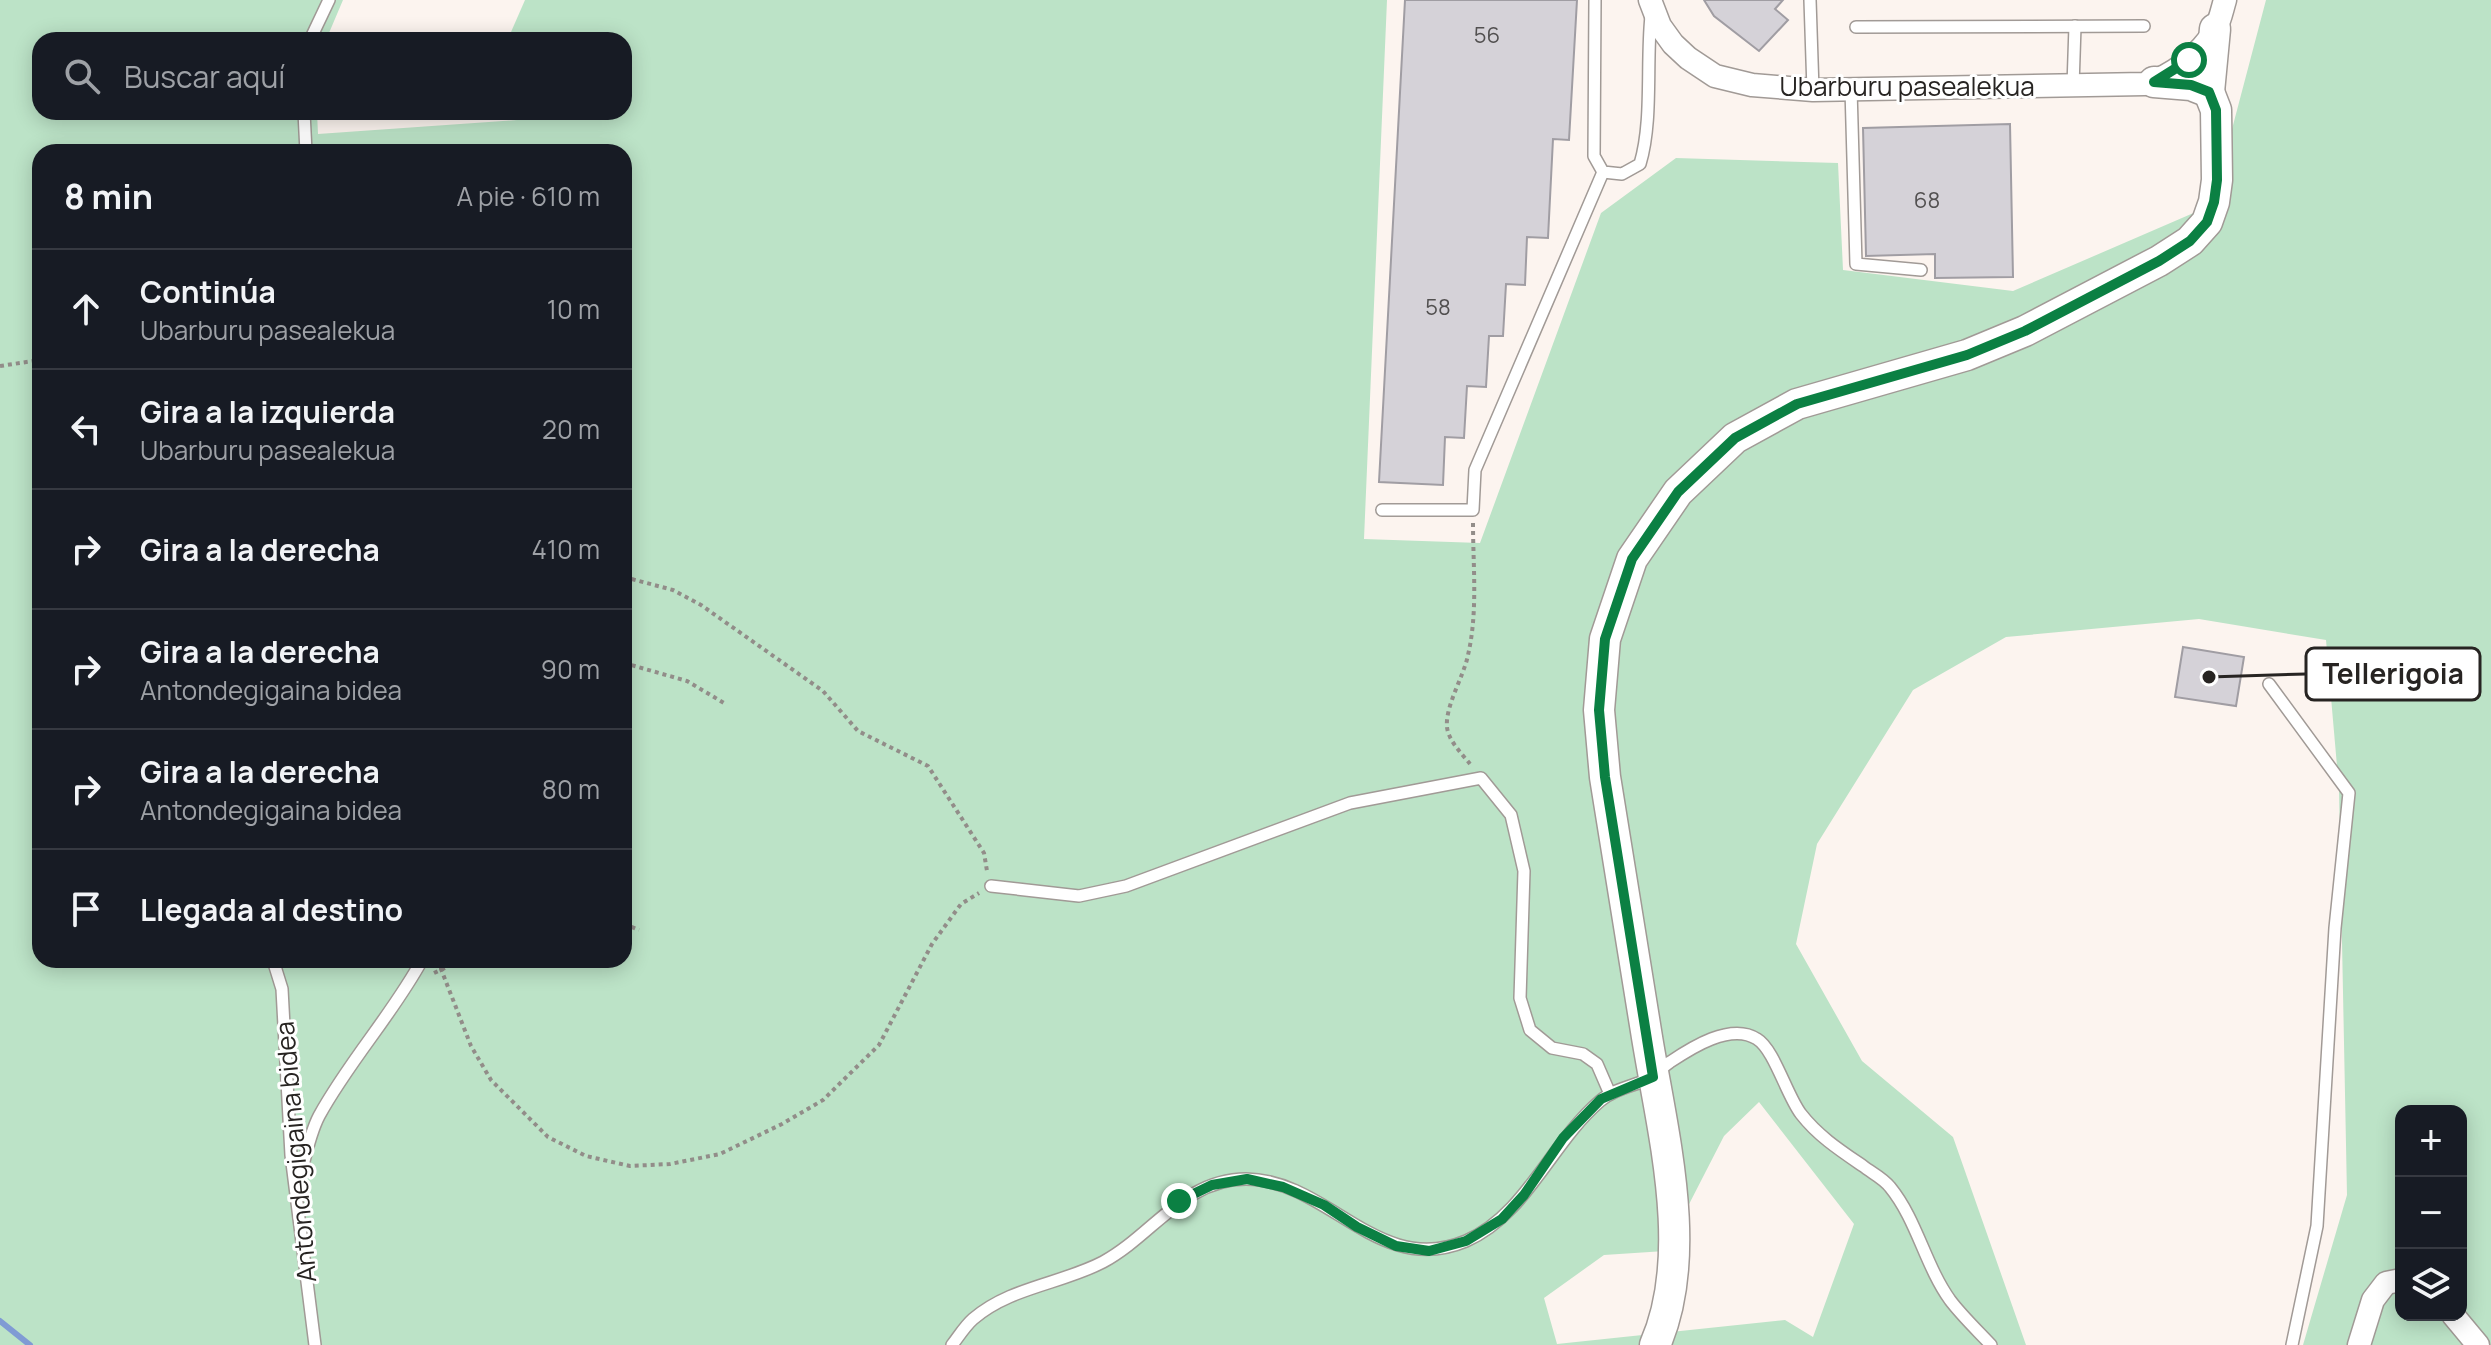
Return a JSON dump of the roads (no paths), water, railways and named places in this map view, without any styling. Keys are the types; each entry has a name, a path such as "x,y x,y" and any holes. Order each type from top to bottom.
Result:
{"main road":[{"name":"Ubarburu pasealekua","path":"2154,82 2191,85 2209,92 2215,29"},
{"path":"1655,1345 1670,1288 1673,1262 1671,1190 1605,777 1599,710 1605,639 1632,559 1678,492 1735,438 1797,404 1967,355 2025,331 2159,261 2190,241 2207,222 2217,180 2216,110 2209,92"}],"street":[{"name":"Ubarburu pasealekua","path":"1651,4 1660,26 1673,44 1715,76 1752,85 1813,90 2114,87 2154,82 2189,60 2215,29 2225,0"},
{"path":"2359,1345 2373,1300 2386,1283 2395,1281"},
{"path":"2458,1321 2478,1345"}],"lane":[{"path":"314,32 329,0"},
{"path":"1595,0 1594,156 1603,172"},
{"path":"1810,0 1813,90"},
{"path":"1603,172 1622,174 1640,164 1646,145 1651,4"},
{"path":"2073,86 2075,26"},
{"path":"1856,27 2144,26"},
{"path":"1851,89 1856,264 1921,270"},
{"path":"304,120 306,144"},
{"path":"1382,510 1473,510 1475,470 1603,172"},
{"path":"2269,684 2349,793 2335,928 2317,1226 2292,1345"},
{"path":"991,886 1079,896 1126,886 1350,803 1481,778 1511,815 1524,871 1520,998 1530,1030 1552,1048 1583,1054 1597,1064 1610,1094"},
{"name":"Antondegigaina bidea","path":"275,968 282,989 291,1155 315,1345"},
{"path":"295,1192 318,1119 364,1045 405,992 418,968"},
{"path":"952,1345 972,1320 997,1302 1102,1262 1141,1235 1179,1201 1212,1185 1247,1179 1283,1187 1324,1205 1357,1227 1396,1246 1429,1251 1466,1241 1502,1219 1524,1195 1563,1138 1610,1094 1653,1077 1667,1063 1707,1040 1736,1033 1757,1038 1770,1054 1781,1081 1801,1114 1829,1143 1887,1183 1904,1207 1949,1299 1991,1345"}],"waterway":[{"path":"0,1321 30,1345"}],"place":[{"name":"Tellerigoia","path":"2209,677"}]}
